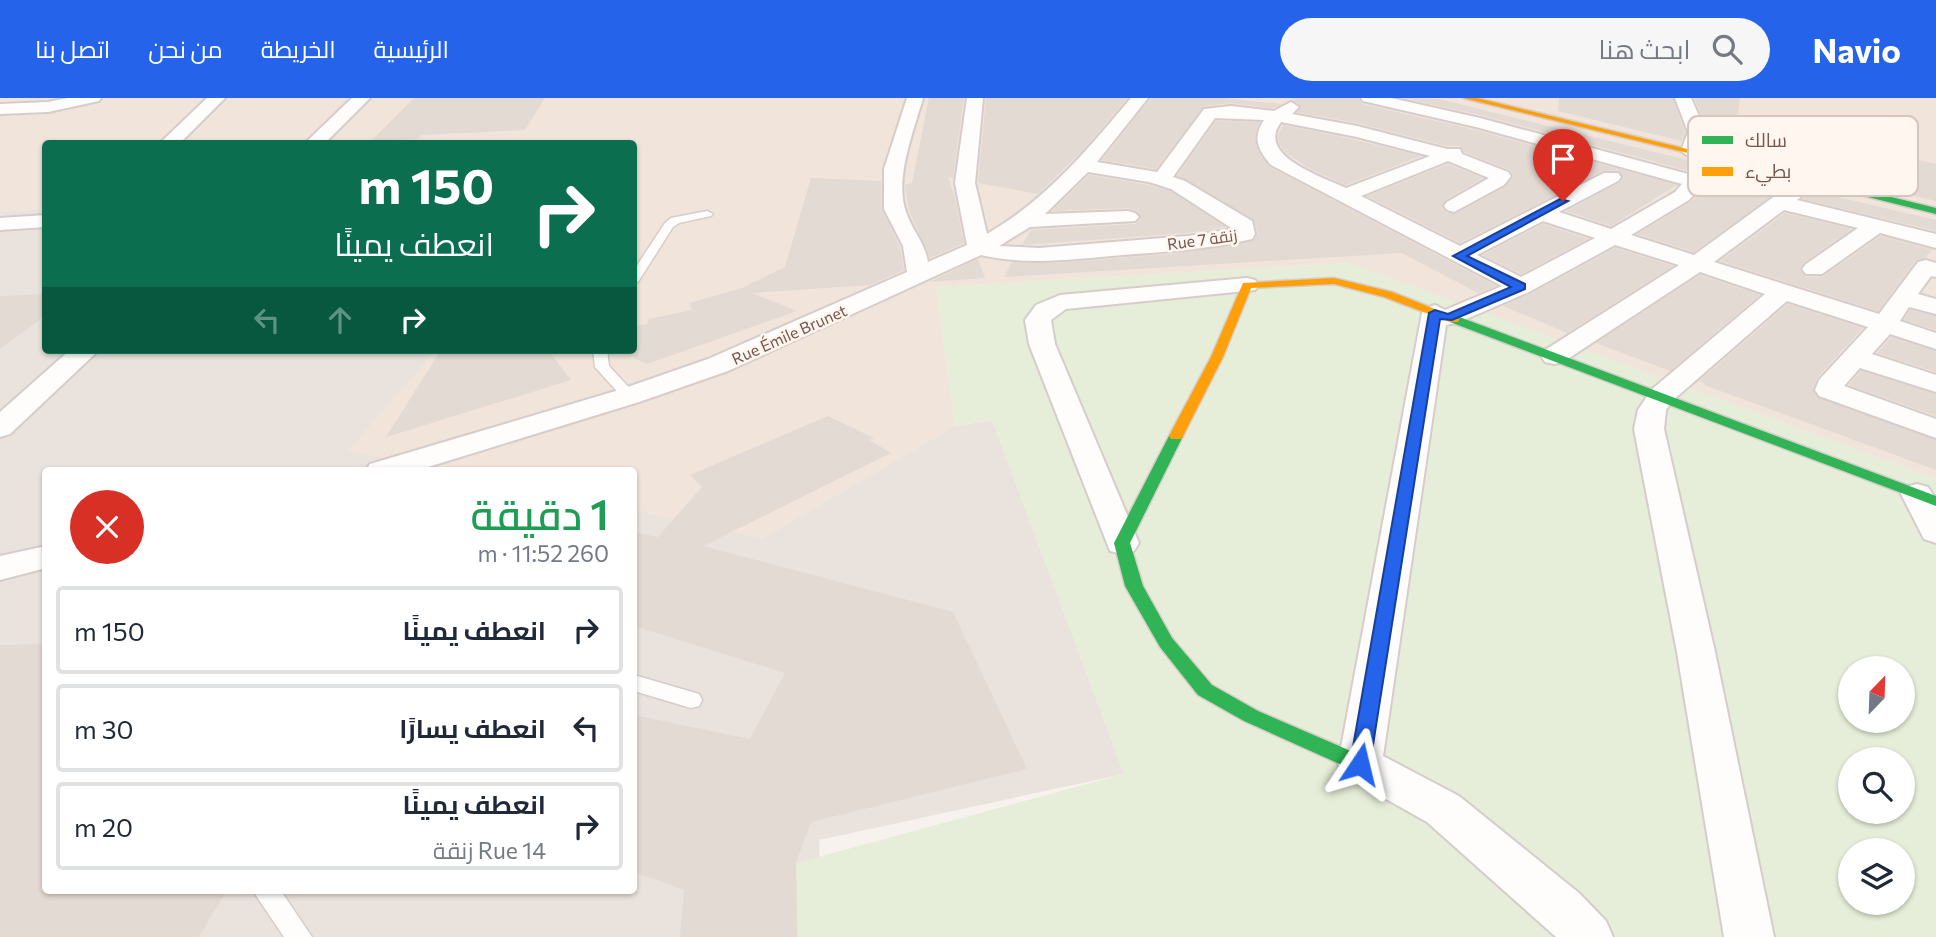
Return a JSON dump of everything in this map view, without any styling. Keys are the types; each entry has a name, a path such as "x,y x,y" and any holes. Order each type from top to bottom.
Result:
{"street":[{"path":"0,109 48,107 93,98"},
{"path":"172,140 217,98"},
{"path":"317,140 362,98"},
{"path":"915,98 894,169 894,209 914,246 919,275"},
{"path":"975,98 965,183 979,248"},
{"name":"Rue Émile Brunet","path":"394,467 629,396 718,365 979,248 1025,221 1084,166 1140,98"},
{"path":"1256,98 1302,100 1426,129"},
{"path":"1368,98 1480,123 1688,180"},
{"path":"1467,98 1688,145"},
{"path":"1515,98 1688,145"},
{"path":"1683,98 1690,116"},
{"path":"1302,100 1274,116 1266,129 1267,149 1278,161 1521,287"},
{"path":"1161,180 1210,114 1223,111 1274,116 1372,135 1446,156 1501,176 1454,206"},
{"path":"1344,196 1446,156 1465,139"},
{"name":"Rue 7 زنقة","path":"979,248 1010,255 1039,255 1188,243 1244,234 1244,226 1178,185 1084,166"},
{"path":"1585,170 1682,196"},
{"path":"1458,256 1611,177"},
{"path":"1442,316 1521,287 1611,238 1688,190"},
{"path":"1918,193 1936,197"},
{"path":"1554,356 1695,265 1788,196"},
{"path":"1873,196 1936,211"},
{"path":"1779,202 1936,241"},
{"path":"1540,213 1936,341"},
{"path":"1025,221 1128,218"},
{"path":"0,224 42,221"},
{"path":"1814,269 1876,226"},
{"path":"1933,265 1857,358 1829,386 1829,390 1936,429"},
{"path":"1588,937 1562,909 1443,809 1360,764 1251,716 1205,690 1166,642 1134,586 1122,542 1042,344 1038,320 1045,310 1060,302 1247,285 1311,281 1354,284 1388,294 1926,497 1936,532"},
{"path":"1122,542 1217,357 1247,285"},
{"path":"1749,937 1696,652 1649,429 1652,410 1661,396 1781,293"},
{"path":"1905,298 1936,307"},
{"path":"1360,764 1442,316"},
{"path":"0,428 82,354"},
{"path":"1857,358 1936,384"},
{"path":"0,568 42,558"}],"lane":[{"path":"637,274 668,225 675,220 707,214"},
{"path":"600,354 602,367 629,396"},
{"path":"637,684 691,700"},
{"path":"267,894 299,937"}],"shaded area":[{"path":"0,98 1936,98 1936,479 1349,263 936,287 955,426 763,538 637,511 637,467 427,467 347,450 433,354 637,354 637,140 42,140 42,209 0,212"},
{"path":"42,209 42,354 433,354 348,450 427,467 42,467 42,894 637,894 637,511 763,538 955,426 992,420 1124,774 819,840 822,937 0,937 0,212"}],"green space":[{"path":"1350,263 1936,479 1936,937 798,937 796,863 1124,774 992,420 955,426 936,287"}],"building":[{"path":"414,98 545,98 525,130 372,140"},
{"path":"929,98 964,98 953,178 948,177 964,243 930,258 909,211 905,185 912,183"},
{"path":"986,98 1128,98 1080,153 1038,194 978,183"},
{"path":"1151,98 1222,98 1282,104 1273,108 1231,103 1204,106 1156,169 1102,160"},
{"path":"1291,98 1358,98 1362,104 1475,130 1677,185 1611,226 1566,211 1623,179 1618,170 1603,171 1460,243 1367,196 1448,164 1483,178 1445,200 1442,208 1446,213 1455,214 1505,187 1514,176 1510,170 1464,152 1460,146 1447,146 1357,123 1297,112 1302,107"},
{"path":"1403,98 1439,99 1688,160 1688,171 1481,115"},
{"path":"1559,98 1673,98 1685,132 1682,141 1558,111"},
{"path":"1694,98 1740,98 1738,116 1702,116"},
{"path":"1216,121 1260,122 1256,132 1256,144 1270,167 1496,286 1478,293 1402,253 1004,277 1012,262 1052,263 1171,254 1254,240 1258,233 1253,219 1177,176"},
{"path":"1283,125 1421,156 1346,185 1310,169 1286,153 1279,144 1278,135"},
{"path":"1918,160 1936,164 1936,201 1915,196 1918,196"},
{"path":"1089,175 1170,191 1226,227 1188,233 1022,245 1031,230 1135,224 1141,219 1137,211 1128,208 1052,211"},
{"path":"811,178 881,181 882,210 900,247 904,270 870,285 752,293 797,311 647,364 634,358 634,354 637,354 637,326 647,324 649,319 692,310 689,303 742,288 785,267"},
{"path":"1697,196 1773,196 1694,252 1637,234"},
{"path":"1806,196 1833,196 1936,220 1936,231 1803,199"},
{"path":"1785,213 1852,229 1804,262 1799,269 1806,277 1824,276 1881,236 1932,250 1925,258 1916,260 1878,311 1720,261"},
{"path":"1543,224 1588,239 1521,274 1483,255"},
{"path":"1615,248 1673,266 1567,333 1503,306 1530,294"},
{"path":"978,259 985,278 929,282"},
{"path":"1700,275 1760,295 1670,371 1596,343"},
{"path":"42,294 42,318 0,349 0,296"},
{"path":"1788,304 1863,328 1817,378 1813,389 1817,397 1936,440 1936,470 1699,381"},
{"path":"1910,310 1936,316 1936,330 1904,320"},
{"path":"1891,337 1936,351 1936,372 1877,353"},
{"path":"438,354 551,354 571,380 386,437"},
{"path":"1861,371 1936,394 1936,416 1849,385"},
{"path":"828,416 874,438 869,440 891,453 703,546 953,612 1027,769 811,822 796,863 797,937 680,937 684,890 637,873 637,716 750,739 785,673 637,627 637,533 658,537 702,487 690,475"},
{"path":"42,644 42,894 224,894 199,937 0,937 0,645"}],"traffic: fast":[{"path":"1875,196 1936,211"},
{"path":"1454,319 1936,501"},
{"path":"1176,436 1122,543 1134,586 1166,642 1205,690 1251,716 1360,764"}],"traffic: slow":[{"path":"1467,98 1688,151"},
{"path":"1176,436 1217,357 1247,285 1334,281 1388,294 1454,319"}],"route":[{"path":"1360,764 1435,313 1448,318 1521,287 1458,256 1563,201"}]}
